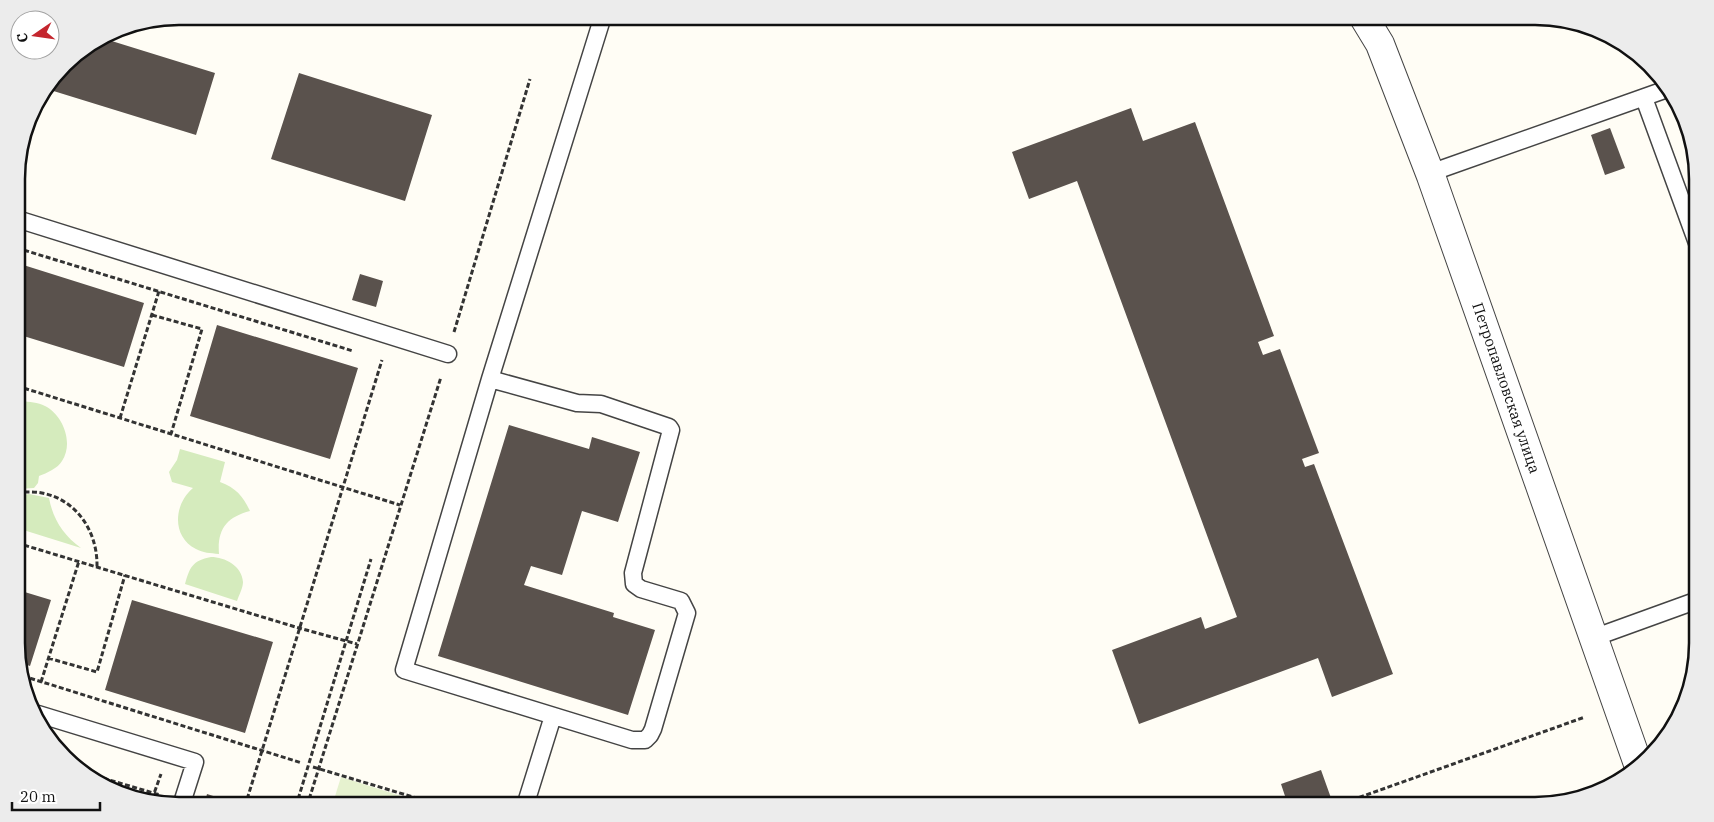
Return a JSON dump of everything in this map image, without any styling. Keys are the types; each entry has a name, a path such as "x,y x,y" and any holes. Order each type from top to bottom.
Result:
{"street":[{"name":"Петропавловская улица","path":"1368,25 1380,44 1430,173 1636,759"}],"lane":[{"path":"490,379 576,403 601,404 669,427 671,430 633,573 634,584 641,590 681,601 687,613 650,735 645,740 632,740 404,670 490,379 601,25"},
{"path":"1430,173 1661,91"},
{"path":"1644,98 1689,221"},
{"path":"25,222 448,354"},
{"path":"1593,638 1689,603"},
{"path":"44,716 195,762 184,797"},
{"path":"528,797 553,716"}],"path":[{"path":"310,797 448,354 530,79"},
{"path":"25,250 354,352"},
{"path":"120,418 159,292"},
{"path":"152,315 202,329 171,434"},
{"path":"373,357 391,363"},
{"path":"248,797 382,360"},
{"path":"432,375 440,378"},
{"path":"25,388 400,505"},
{"path":"25,493 44,492 66,502 78,513 90,528 97,557 97,567"},
{"path":"25,544 357,644"},
{"path":"299,797 371,559"},
{"path":"41,682 79,561"},
{"path":"48,658 97,672 125,575"},
{"path":"29,678 302,763"},
{"path":"1363,797 1585,717"},
{"path":"313,767 413,797"},
{"path":"112,781 154,795"}],"green space":[{"path":"25,401 34,402 51,410 65,430 67,438 67,446 62,461 52,470 39,476 38,483 34,488 25,489"},
{"path":"180,449 225,462 220,482 238,493 250,511 235,517 225,525 220,538 219,554 196,549 182,536 179,528 179,511 182,502 193,488 172,482 169,472 177,460"},
{"path":"25,495 49,498 53,513 60,526 69,538 81,548 25,530"},
{"path":"211,557 227,561 240,571 243,584 237,601 185,584 188,573 193,566"},
{"path":"341,777 404,797 335,797"}],"building":[{"path":"111,41 215,73 196,135 53,91 78,63"},
{"path":"299,73 432,115 405,201 271,159"},
{"path":"1131,108 1143,141 1195,122 1274,336 1258,342 1263,355 1280,349 1319,453 1302,459 1305,467 1314,464 1393,674 1332,697 1318,658 1139,724 1112,650 1201,617 1205,629 1237,617 1077,181 1029,199 1012,152"},
{"path":"1610,128 1625,168 1605,175 1591,135"},
{"path":"25,266 144,303 124,367 25,336"},
{"path":"360,274 383,281 376,307 352,300"},
{"path":"217,325 358,368 330,459 190,416"},
{"path":"509,425 589,449 592,437 640,452 618,522 582,511 562,575 531,566 524,585 614,613 613,617 655,630 628,715 438,656"},
{"path":"25,592 51,600 30,666 26,663"},
{"path":"132,600 273,642 245,733 105,690"},
{"path":"1321,770 1331,797 1285,797 1281,784"}]}
